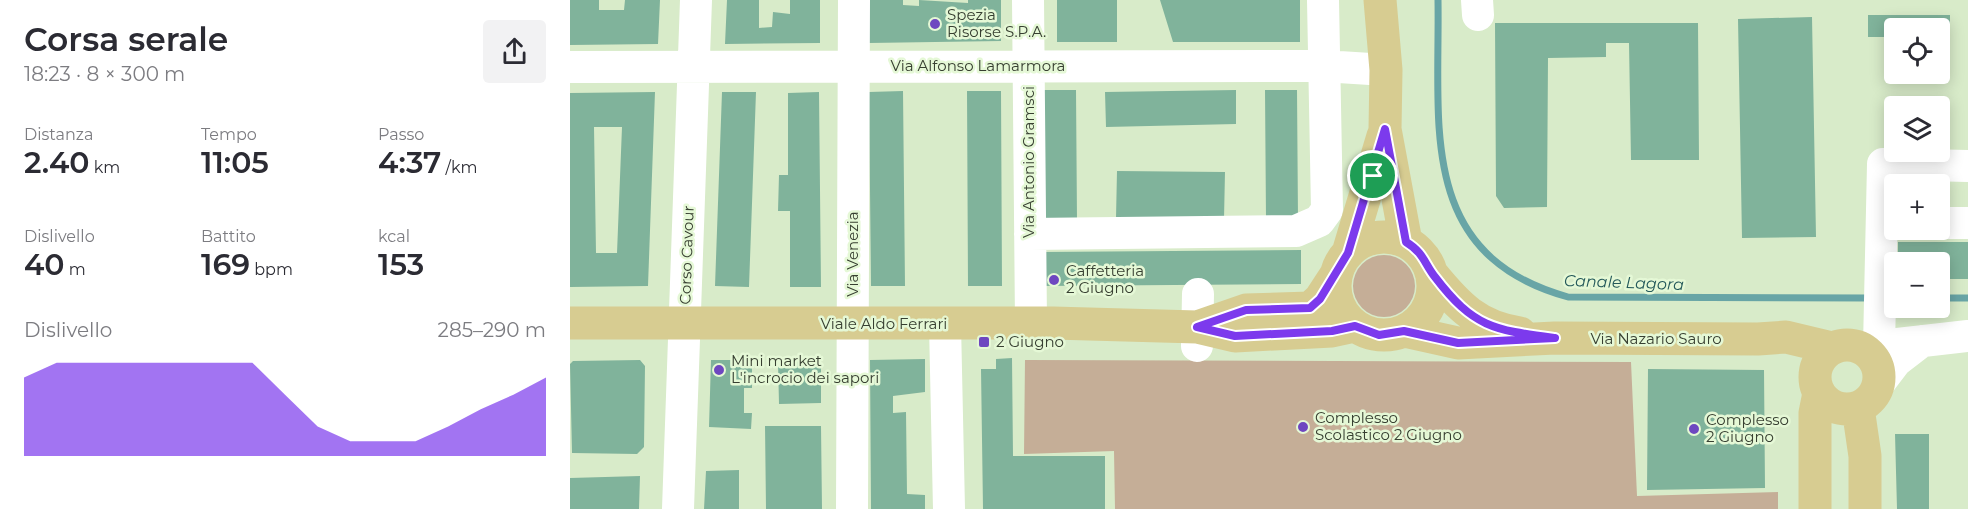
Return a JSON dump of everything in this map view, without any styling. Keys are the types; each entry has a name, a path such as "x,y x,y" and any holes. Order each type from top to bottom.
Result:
{"main road":[{"path":"1380,0 1386,70 1385,129 1406,242"},
{"path":"1342,263 1369,238 1394,237 1406,242 1424,256 1432,274 1434,285 1429,308 1423,318 1404,331 1379,335 1355,326 1338,302 1342,263 1385,129"},
{"name":"Viale Aldo Ferrari","path":"1197,337 1246,310 1310,308 1320,299 1342,263"},
{"name":"Via Nazario Sauro","path":"1432,274 1468,313 1491,328 1555,338"},
{"name":"Viale Aldo Ferrari","path":"570,323 684,325 1031,323 1197,337 1332,331 1355,326"},
{"name":"Via Nazario Sauro","path":"1404,331 1458,343 1555,338 1758,339 1848,355 1836,408 1847,410 1858,408"},
{"path":"1815,509 1815,413 1848,355 1877,362 1880,382 1868,403 1858,408 1866,456 1865,509"}],"street":[{"name":"Corso Cavour","path":"678,509 696,0"},
{"name":"Via Venezia","path":"852,509 854,0"},
{"name":"Via Antonio Gramsci","path":"1028,0 1031,323"},
{"path":"1030,234 1296,231 1319,221 1327,210 1323,0"},
{"name":"Via Alfonso Lamarmora","path":"570,66 1323,66 1386,70"},
{"path":"1884,184 1882,164 1968,166"},
{"path":"1950,223 1968,223"},
{"path":"1848,355 1880,282 1886,240"},
{"path":"1197,337 1198,294"},
{"path":"945,324 948,509"},
{"path":"1848,355 1922,341 1968,336"},
{"path":"1880,382 1896,361 1922,341"},
{"path":"939,509 936,376 946,359"}],"shaded area":[{"path":"1378,255 1390,255 1406,264 1413,274 1415,286 1413,298 1406,308 1390,317 1378,317 1367,312 1358,303 1353,292 1353,280 1358,269 1367,260"},
{"name":"Complesso Scolastico 2 Giugno","path":"1025,360 1631,362 1637,496 1778,492 1778,509 1115,509 1114,451 1024,454"}],"building":[{"path":"570,0 599,0 599,10 624,10 625,0 660,0 658,44 570,45"},
{"path":"727,0 759,0 759,28 772,27 773,12 790,14 790,0 820,0 820,43 725,44"},
{"path":"868,0 903,0 903,5 919,6 919,0 968,3 968,0 1001,0 1001,41 869,43"},
{"path":"1057,0 1117,0 1117,42 1057,42"},
{"path":"1160,0 1300,0 1300,42 1173,42"},
{"path":"1868,15 1950,15 1950,18 1884,18 1884,37 1868,37"},
{"path":"1812,17 1816,237 1742,238 1738,19"},
{"path":"1495,23 1698,23 1699,160 1631,160 1629,43 1606,43 1606,57 1548,58 1547,207 1504,208 1496,196"},
{"path":"1041,90 1076,90 1077,221 1042,221"},
{"path":"1236,90 1236,124 1106,127 1105,92"},
{"path":"1265,90 1297,90 1298,220 1266,220"},
{"path":"903,91 905,286 871,286 869,92"},
{"path":"967,91 1001,91 1002,286 968,286"},
{"path":"655,92 648,286 570,287 570,93","holes":["594,127 622,127 617,253 596,253"]},
{"path":"722,92 756,92 749,287 715,286"},
{"path":"819,92 821,287 790,287 790,211 778,211 779,175 788,175 788,93"},
{"path":"1117,171 1225,172 1224,219 1116,218"},
{"path":"1898,242 1968,242 1968,279 1950,279 1950,252 1898,252"},
{"path":"1301,250 1301,284 1042,286 1042,252"},
{"path":"1012,358 1013,456 1105,456 1105,509 983,509 981,369 996,369 996,359"},
{"path":"925,359 925,392 893,396 893,413 906,412 907,494 925,495 925,509 871,509 870,360"},
{"path":"640,360 645,366 644,447 637,454 572,453 570,364 573,361"},
{"path":"711,360 752,360 752,388 744,388 744,413 752,413 751,429 709,427"},
{"path":"821,360 821,403 779,404 778,362"},
{"name":"Complesso 2 Giugno","path":"1648,369 1764,370 1765,488 1647,490"},
{"path":"765,426 821,426 822,509 766,509"},
{"path":"1895,434 1929,434 1929,509 1897,509"},
{"path":"739,470 739,509 704,509 706,471"},
{"path":"640,476 639,509 570,509 570,478"}],"waterway":[{"name":"Canale Lagora","path":"1438,0 1440,138 1447,180 1461,218 1484,250 1519,277 1568,297 1871,298"},
{"name":"Canale Lagora","path":"1950,298 1968,298"}],"place":[{"name":"Spezia Risorse S.P.A.","path":"935,24"},
{"name":"Caffetteria 2 Giugno","path":"1054,280"},
{"name":"2 Giugno","path":"984,342"},
{"name":"Mini market L'incrocio dei sapori","path":"719,370"},
{"name":"Complesso Scolastico 2 Giugno","path":"1303,427"},
{"name":"Complesso 2 Giugno","path":"1694,429"}],"route":[{"path":"1385,129 1406,242 1424,256 1432,274 1449,295 1468,313 1491,328 1555,338 1458,343 1404,331 1392,335 1379,335 1355,326 1332,331 1235,336 1197,327 1246,310 1310,308 1320,299 1348,253 1373,176 1385,129"}]}
